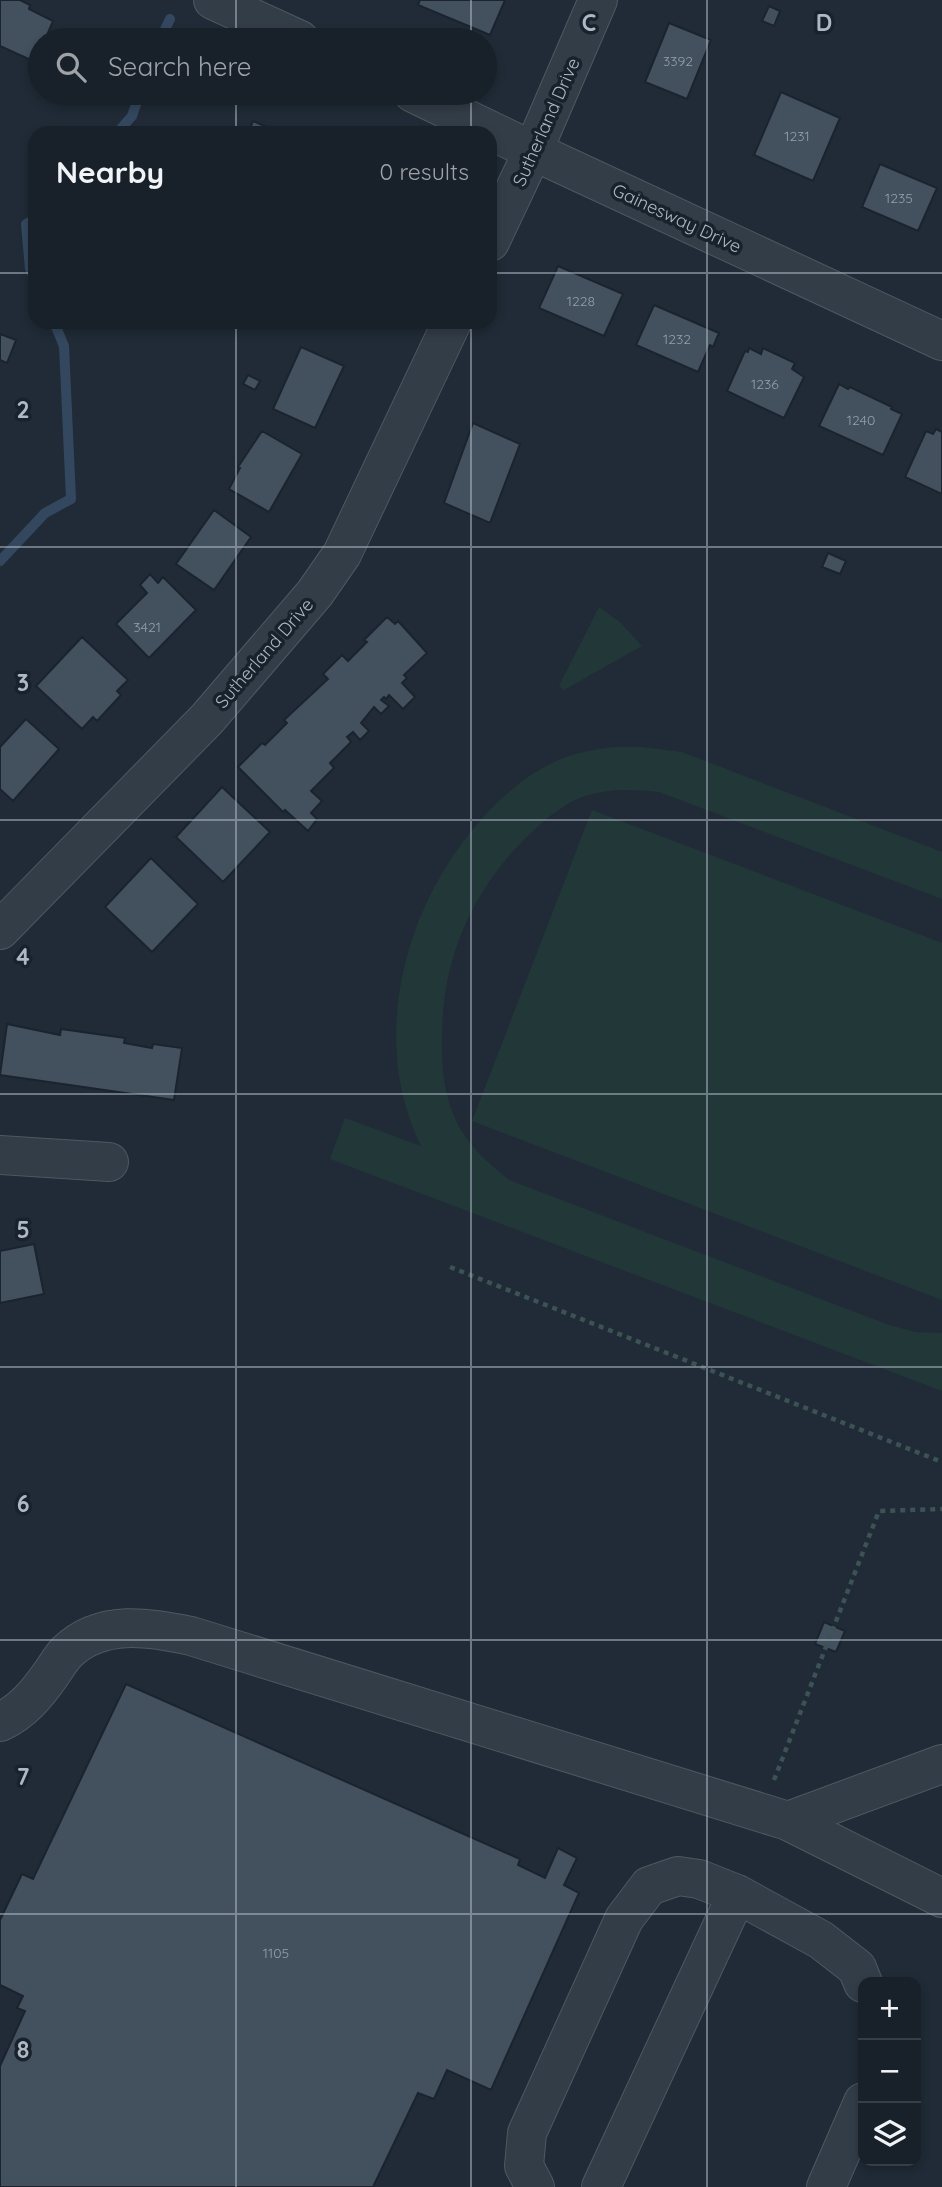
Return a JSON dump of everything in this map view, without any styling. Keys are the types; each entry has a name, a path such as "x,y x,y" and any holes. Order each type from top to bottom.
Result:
{"street":[{"path":"213,0 274,28"},
{"name":"Sutherland Drive","path":"497,227 598,0"},
{"name":"Gainesway Drive","path":"438,105 481,126"},
{"name":"Gainesway Drive","path":"497,134 942,341"},
{"name":"Sutherland Drive","path":"0,930 207,719 315,593 342,554 449,329"},
{"path":"0,1155 109,1163"},
{"path":"0,1722 15,1715 38,1693 67,1653 87,1638 114,1629 150,1627 205,1640 788,1821 942,1898"},
{"path":"788,1821 942,1764"},
{"path":"535,2187 524,2166 527,2133 624,1919 649,1886 678,1875 699,1879 737,1894 821,1940 857,1968 861,1977"},
{"path":"601,2187 737,1894"},
{"path":"825,2187 863,2103"}],"path":[{"path":"450,1267 942,1462"},
{"path":"788,1821 769,1794 879,1511 942,1509"}],"green space":[{"path":"599,607 621,623 642,646 564,690 559,686"},
{"path":"617,747 682,752 942,852 942,899 659,792 616,790 575,800 559,809 518,846 486,887 462,932 447,981 442,1043 445,1085 459,1126 477,1151 509,1180 889,1325 916,1332 942,1333 942,1391 330,1159 345,1118 421,1146 406,1106 398,1065 396,1023 401,981 412,939 428,899 449,862 474,828 509,792 528,777 567,757 591,750"},
{"path":"592,810 942,943 942,1300 472,1121"}],"building":[{"path":"0,0 20,0 30,5 29,9 53,21 50,28 28,28 28,59 0,46"},
{"path":"420,0 505,0 493,28 473,28 418,5"},
{"path":"769,6 780,11 774,26 762,21"},
{"path":"669,23 711,40 687,99 645,82"},
{"path":"781,92 840,118 813,181 754,155"},
{"path":"253,121 264,126 251,126"},
{"path":"880,164 937,188 918,231 862,207"},
{"path":"558,266 623,294 604,336 539,308"},
{"path":"654,305 719,333 713,347 710,345 698,372 636,345"},
{"path":"0,334 16,340 7,363 0,360"},
{"path":"301,347 344,366 315,428 273,409"},
{"path":"749,348 761,354 763,348 795,363 792,369 804,377 784,418 727,391 745,351 748,352"},
{"path":"248,375 260,381 255,390 243,384"},
{"path":"839,384 902,414 883,455 819,426"},
{"path":"473,423 520,444 490,523 444,503"},
{"path":"936,429 942,432 942,494 905,477 926,431 933,434"},
{"path":"262,431 302,454 269,512 229,489 240,468 238,467"},
{"path":"214,510 251,537 214,590 176,564"},
{"path":"828,553 846,561 840,574 822,567"},
{"path":"150,574 158,583 163,577 196,610 149,658 116,624 147,593 140,585"},
{"path":"387,617 395,624 398,621 427,653 404,675 407,678 402,683 415,697 403,709 389,695 386,699 384,697 381,700 389,706 381,714 374,707 361,723 369,731 360,740 353,732 347,737 351,742 330,763 334,768 311,791 322,801 311,813 317,819 308,831 285,810 283,812 238,767 262,743 265,745 287,723 284,720 328,679 323,674 342,655 348,661"},
{"path":"82,637 128,680 117,691 121,695 97,721 93,717 82,729 36,686"},
{"path":"26,719 59,749 13,801 0,789 0,747"},
{"path":"222,787 270,832 223,882 176,837"},
{"path":"151,858 198,904 152,952 105,907"},
{"path":"7,1024 60,1035 61,1029 125,1038 124,1043 152,1048 153,1044 182,1048 174,1100 0,1075"},
{"path":"34,1244 44,1294 0,1303 0,1251"},
{"path":"824,1622 845,1631 836,1652 815,1644"},
{"path":"126,1684 520,1859 518,1865 545,1878 558,1848 577,1858 564,1885 579,1893 491,2090 447,2070 434,2099 418,2093 373,2187 0,2187 0,2066 25,2011 17,2008 23,1996 0,1985 0,1920 22,1874 33,1879"}],"waterway":[{"path":"166,28 170,19"},
{"path":"123,126 132,116 136,105"},
{"path":"28,223 28,246"},
{"path":"0,561 45,513 71,499 64,346 57,329"}]}
